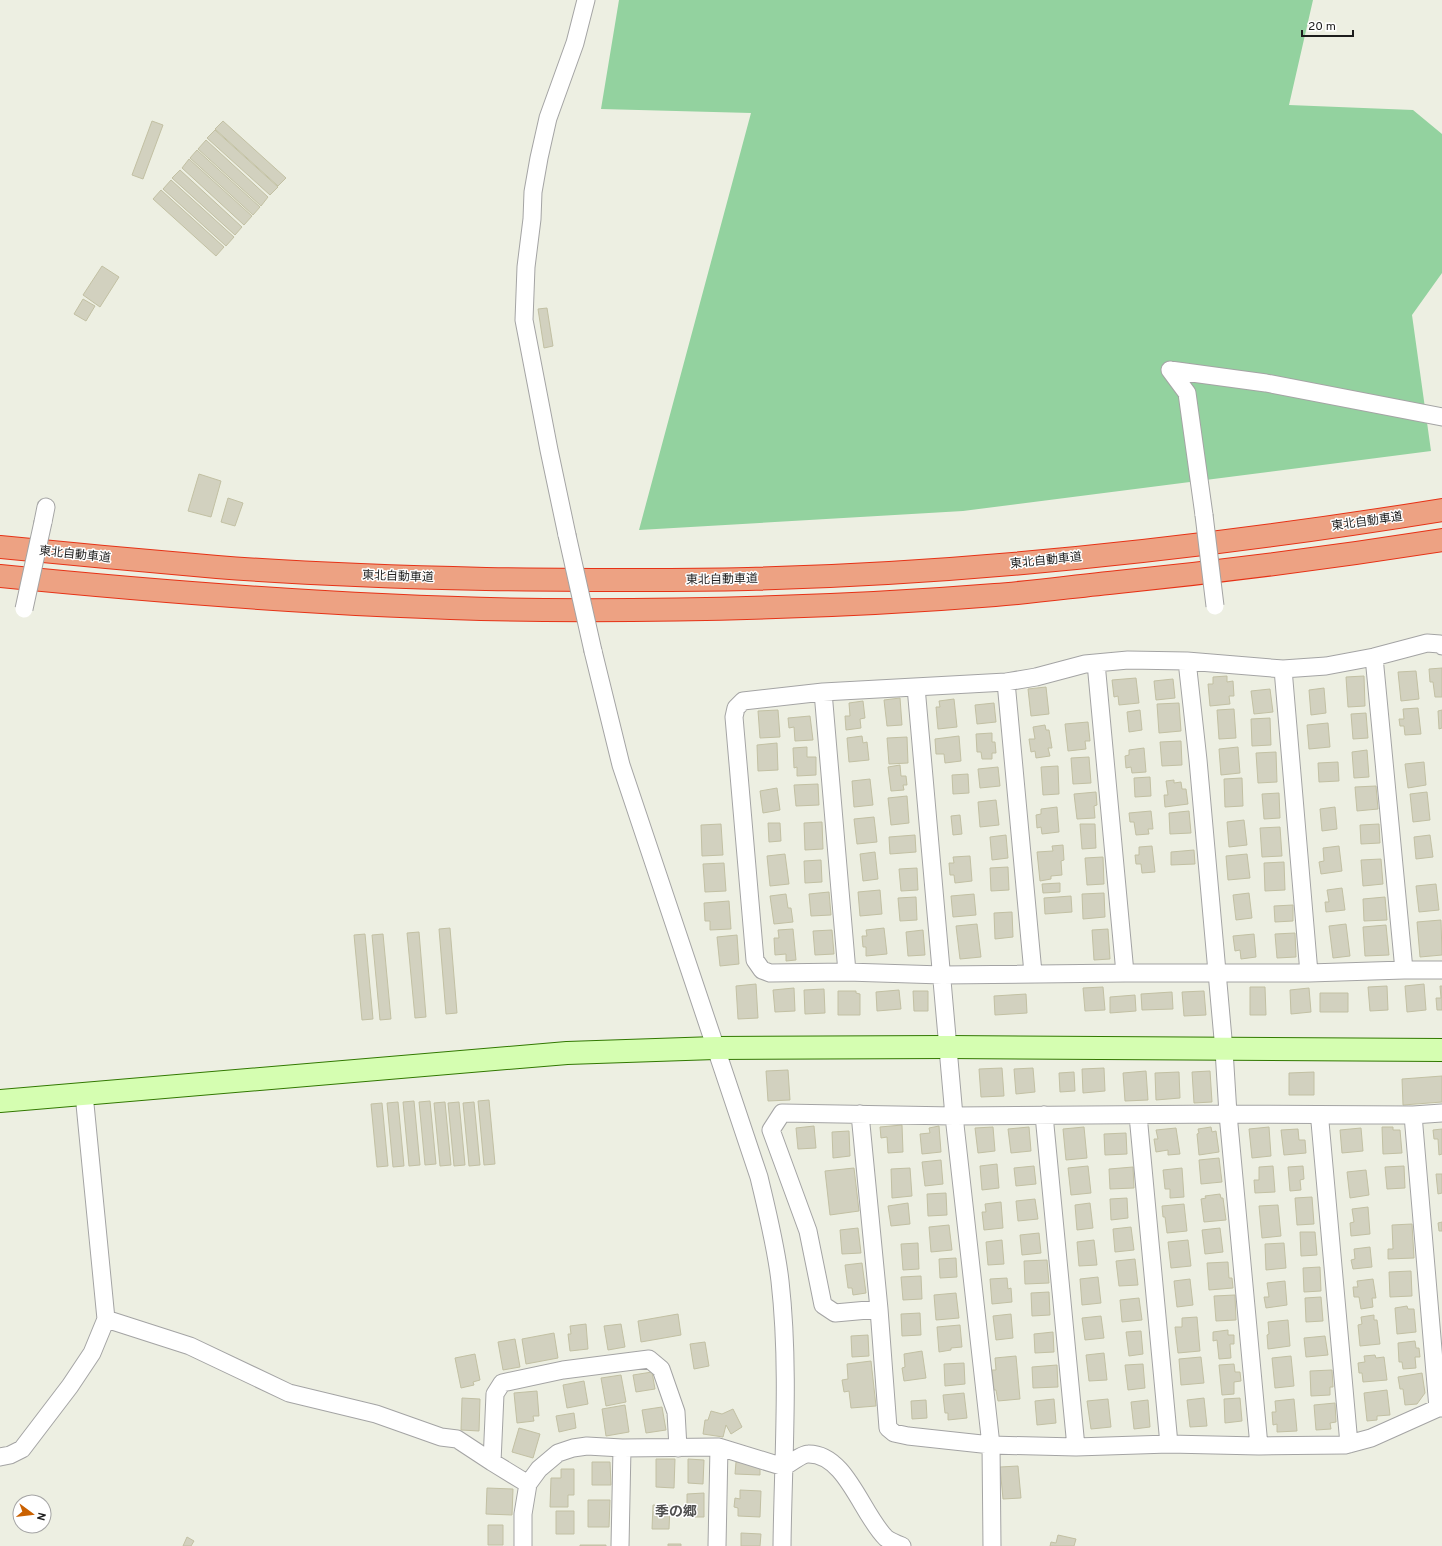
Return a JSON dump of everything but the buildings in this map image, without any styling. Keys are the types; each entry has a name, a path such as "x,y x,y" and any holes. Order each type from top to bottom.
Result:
{"highway":[{"name":"東北自動車道","path":"0,546 219,567 356,575 540,580 640,581 748,579 846,575 1004,564 1220,542 1442,510"},
{"path":"0,576 215,596 428,607 541,610 733,608 846,604 996,595 1221,571 1442,540"}],"street":[{"path":"586,0 576,43 548,118 542,145 533,192 532,219 526,267 524,320 567,535 593,651 621,765 759,1177 772,1231 780,1280 785,1345 782,1546"},
{"path":"1215,606 1187,393 1170,370 1266,383 1442,417"},
{"path":"24,609 45,515"},
{"path":"1442,646 1440,644 1427,642 1374,657 1326,666 1283,669 1186,661 1128,660 1085,664 1036,677 1006,682 823,692 743,701 736,708 734,717 755,960 762,970 776,974 848,972 942,975 1034,973 1309,973 1442,970"},
{"path":"1374,657 1404,970"},
{"path":"1186,661 1198,760 1224,1050 1228,1114 1259,1446"},
{"path":"1096,663 1125,973"},
{"path":"1283,669 1309,973"},
{"path":"1006,682 1034,973"},
{"path":"916,687 947,1047 991,1445 992,1546"},
{"path":"823,692 848,972"},
{"path":"0,1101 567,1052 715,1048 947,1047 1224,1050 1442,1050"},
{"path":"0,1457 22,1450 70,1386 92,1353 106,1319 84,1094"},
{"path":"879,1309 835,1313 823,1306 808,1231 771,1130 782,1113 954,1116 1228,1114 1413,1115 1442,1113"},
{"path":"860,1114 879,1309 888,1428 894,1433 908,1436 991,1445 1076,1447 1169,1444 1259,1446 1349,1444 1371,1438 1440,1408 1413,1115"},
{"path":"1044,1115 1076,1447"},
{"path":"1138,1115 1169,1444"},
{"path":"1320,1122 1349,1444"},
{"path":"106,1319 190,1346 289,1393 376,1414 441,1437 457,1439 528,1484"},
{"path":"492,1462 495,1394 502,1383 563,1370 649,1359 661,1368 676,1412 678,1448"},
{"path":"523,1546 524,1514 528,1484 534,1474 558,1453 573,1448 587,1446 622,1448 719,1447 784,1467 806,1454 817,1455 836,1466 843,1474 869,1516 886,1538 902,1546"},
{"path":"717,1546 719,1447"},
{"path":"620,1546 622,1448"}],"green space":[{"path":"619,0 1313,0 1289,105 1413,110 1442,134 1442,273 1412,315 1431,451 963,511 639,530 751,113 601,109"}],"district":[{"name":"季の郷","path":"676,1511"}]}
